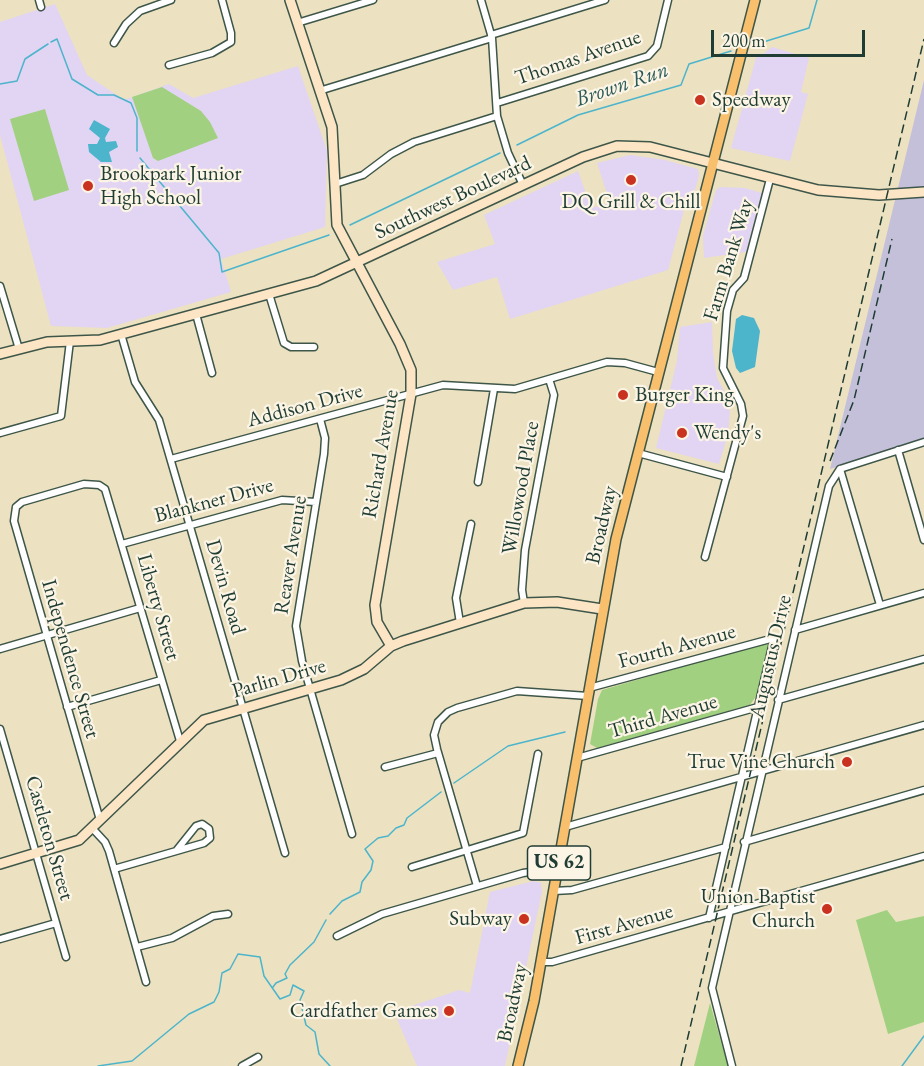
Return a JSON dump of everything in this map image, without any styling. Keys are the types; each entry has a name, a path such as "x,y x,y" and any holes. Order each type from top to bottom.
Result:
{"main road":[{"name":"Broadway","path":"518,1066 541,962 602,609 658,372 755,0"}],"street":[{"path":"114,43 126,24 140,11 171,0"},
{"path":"169,65 212,53 231,42 231,33 222,0"},
{"name":"Richard Avenue","path":"290,0 332,127 337,225 407,357 412,376 411,394 375,604 377,622 391,646"},
{"path":"297,23 373,0"},
{"path":"481,0 491,37 497,116 508,153 523,185"},
{"path":"319,91 605,0"},
{"name":"Thomas Avenue","path":"497,103 648,57 657,46 668,0"},
{"path":"335,184 363,175 391,154 414,142 497,116"},
{"name":"Southwest Boulevard","path":"0,354 47,342 92,341 316,281 600,150 626,145 650,147 712,165 842,194 879,195 924,192"},
{"name":"Farm Bank Way","path":"705,557 743,416 741,404 723,368 725,323 734,290 744,278 770,179"},
{"path":"0,286 19,349"},
{"path":"269,294 284,343 291,347 314,346"},
{"path":"196,314 212,373"},
{"name":"Devin Road","path":"122,334 135,382 156,415 171,459 285,853"},
{"path":"0,433 61,416 70,341"},
{"name":"Addison Drive","path":"171,459 456,384 515,389 607,362 625,363 658,372"},
{"name":"Willowood Place","path":"524,603 522,590 525,550 554,395 549,379"},
{"path":"478,482 494,389"},
{"name":"Reaver Avenue","path":"320,419 325,445 296,626 310,688 352,834"},
{"path":"880,605 840,469 924,442"},
{"path":"898,450 924,540"},
{"path":"638,453 727,477"},
{"name":"Augustus Drive","path":"732,1066 712,988 744,842 829,486 840,469"},
{"name":"Liberty Street","path":"16,507 29,499 84,484 99,485 108,496 180,741"},
{"name":"Blankner Drive","path":"122,544 282,500 316,502"},
{"path":"9,504 16,507"},
{"name":"Independence Street","path":"16,507 14,521 100,820"},
{"path":"460,623 456,598 471,524"},
{"path":"795,630 924,593"},
{"name":"Parlin Drive","path":"0,864 73,843 92,828 204,720 355,675 391,646 524,603 557,602 602,609"},
{"path":"0,649 141,608"},
{"name":"Fourth Avenue","path":"438,753 435,728 448,712 457,708 517,691 588,692 774,638 758,707"},
{"path":"778,700 924,659"},
{"path":"67,707 161,680"},
{"path":"709,918 758,707"},
{"name":"Third Avenue","path":"577,758 758,707"},
{"path":"565,827 924,725"},
{"name":"Castleton Street","path":"0,729 66,957"},
{"path":"385,767 438,753 477,886"},
{"path":"412,867 523,833 538,754"},
{"path":"744,842 924,790"},
{"path":"114,869 176,851 208,841 209,829 202,824 196,826 176,851"},
{"path":"92,828 105,842 146,982"},
{"path":"554,891 572,890 726,847"},
{"name":"First Avenue","path":"541,962 552,962 924,856"},
{"path":"337,936 382,914 477,886 531,871 556,874"},
{"path":"137,947 172,938 213,916 228,914"},
{"path":"0,939 56,923"},
{"path":"242,1066 258,1057"}],"shaded area":[{"name":"Brookpark Junior High School","path":"55,4 87,75 124,100 169,84 193,98 298,66 327,151 325,227 221,259 231,292 107,328 51,326 0,135 0,22"},
{"path":"772,47 809,58 801,92 808,94 790,161 731,148 757,54 763,54"},
{"path":"924,80 924,440 830,469"},
{"path":"630,155 665,160 698,169 699,176 689,210 684,210 668,270 510,319 497,277 453,290 437,262 495,244 484,215 578,171 591,208 610,203 597,163"},
{"path":"720,187 745,188 762,193 746,252 704,258 703,236 716,190"},
{"path":"712,322 717,378 726,395 730,412 728,434 719,464 656,448 677,361 680,327"},
{"path":"534,881 541,883 542,892 505,1066 417,1066 394,1012 459,990 470,993 490,892"}],"green space":[{"path":"162,87 201,111 218,138 158,161 153,158 132,97"},
{"path":"45,109 69,190 34,201 10,119"},
{"path":"764,643 770,645 757,695 750,705 597,748 590,744 598,699 602,690"},
{"path":"887,910 896,922 924,916 924,1022 888,1034 856,920"},
{"path":"710,1003 728,1066 694,1066"}],"water":[{"path":"94,120 110,129 105,138 106,142 116,141 118,147 109,152 112,162 101,162 89,152 88,144 97,144 100,138 89,129"},
{"path":"742,315 754,318 760,331 755,367 740,373 736,368 732,351 736,319"}],"waterway":[{"name":"Brown Run","path":"760,43 809,28 817,0"},
{"name":"Brown Run","path":"51,42 57,39 72,79 98,95 114,95 131,103 137,118 137,151"},
{"name":"Brown Run","path":"0,84 17,81 25,59 48,44"},
{"name":"Brown Run","path":"517,145 578,115 681,85 689,64 731,51"},
{"name":"Brown Run","path":"350,225 500,153"},
{"name":"Brown Run","path":"140,158 219,253 222,272 329,235"},
{"path":"454,783 508,746 565,732"},
{"path":"330,914 342,901 360,892 362,882 371,870 373,861 365,849 378,838 388,836 396,828 404,825 407,818 441,792"},
{"path":"273,987 287,978 285,974 290,965 314,942 326,920"},
{"path":"98,1066 132,1061 189,1014 214,1002 219,992 222,973 230,969 238,954 260,957 264,976 280,999 290,995 293,985 304,991 300,1000 306,1025 315,1032 319,1054 330,1066"},
{"path":"902,1066 924,1036"}],"railway":[{"path":"681,1066 924,39"},
{"path":"830,461 854,400 892,239"}],"place":[{"name":"Speedway","path":"700,100"},
{"name":"DQ Grill & Chill","path":"631,180"},
{"name":"Brookpark Junior High School","path":"88,186"},
{"name":"Burger King","path":"623,395"},
{"name":"Wendy's","path":"682,433"},
{"name":"True Vine Church","path":"847,762"},
{"name":"Union Baptist Church","path":"827,909"},
{"name":"Subway","path":"524,919"},
{"name":"Cardfather Games","path":"449,1011"}]}
